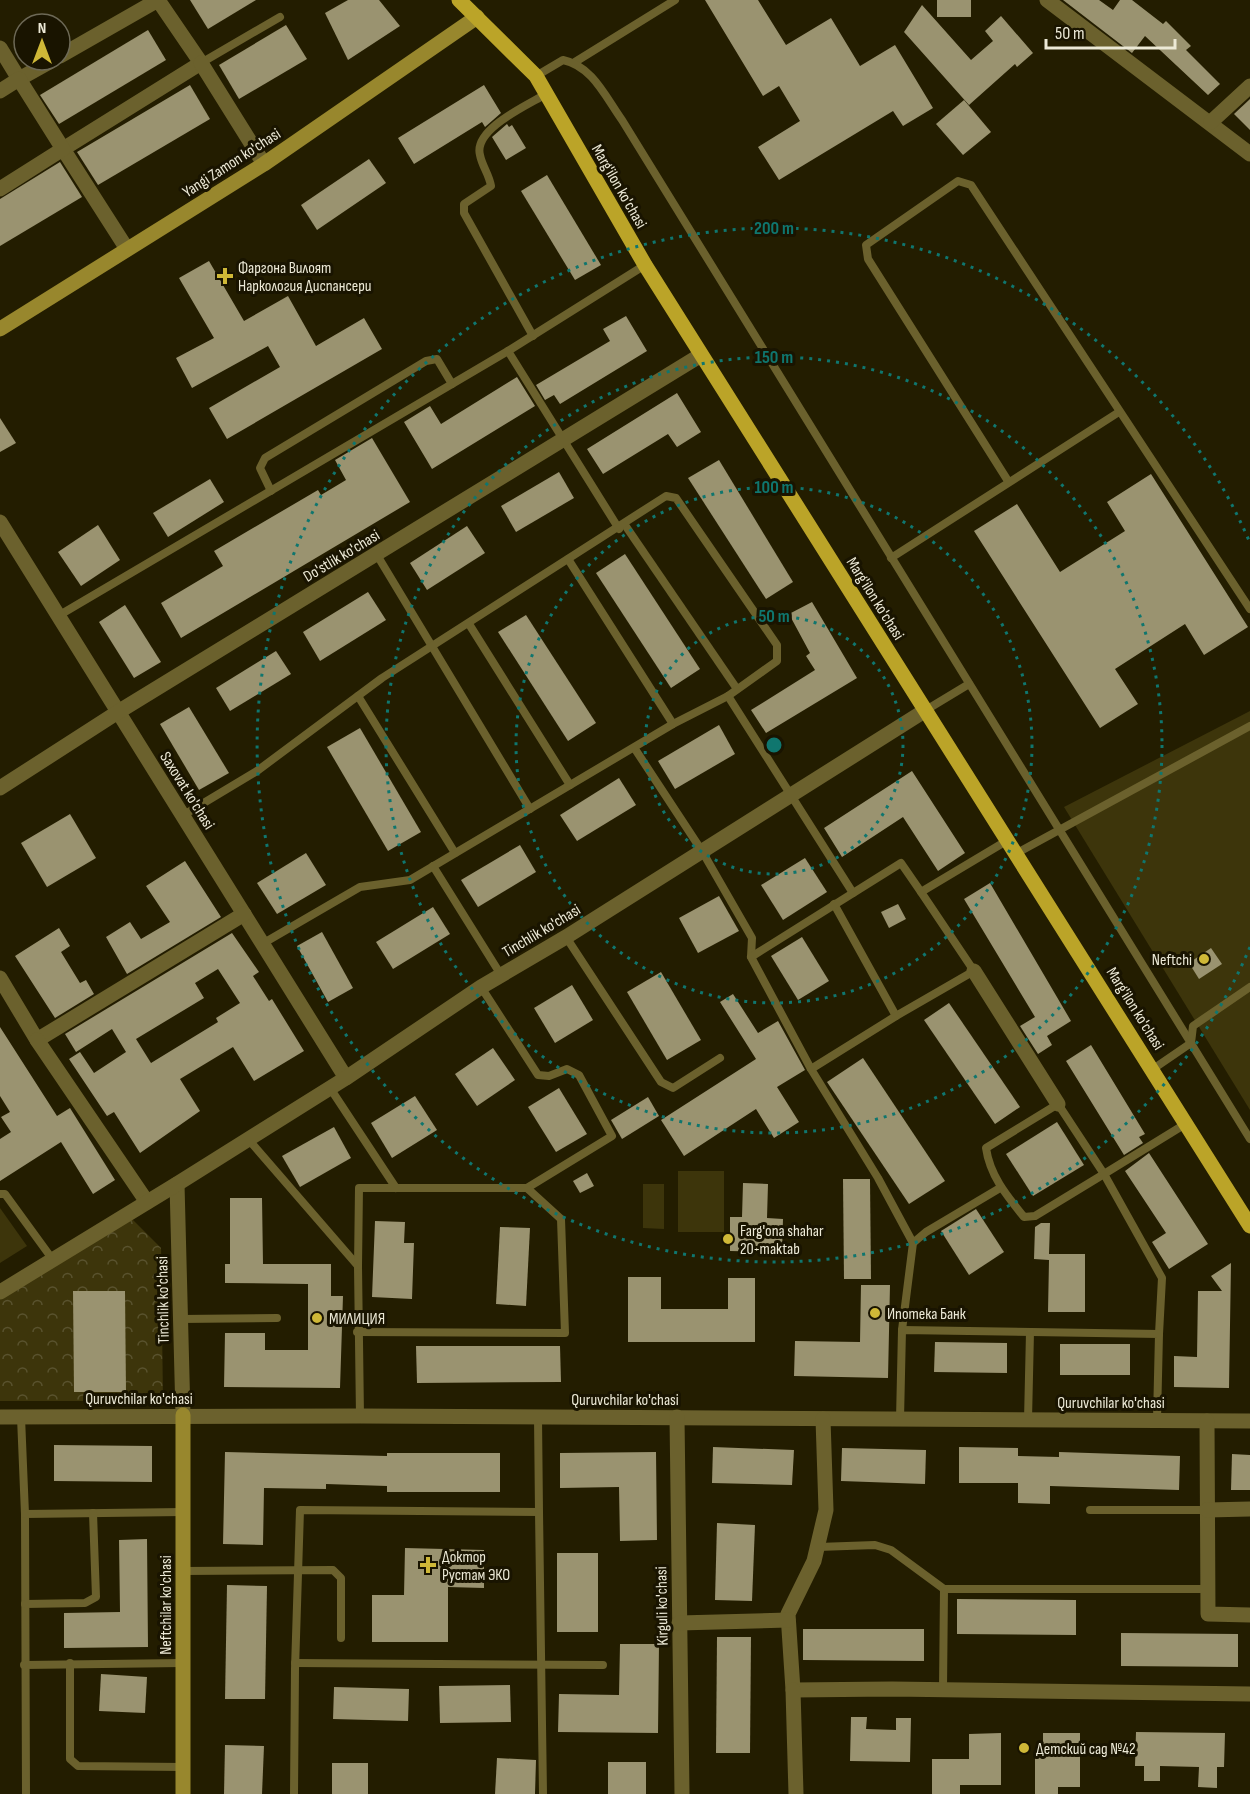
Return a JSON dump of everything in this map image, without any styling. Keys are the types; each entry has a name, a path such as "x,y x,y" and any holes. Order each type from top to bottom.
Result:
{"main road":[{"name":"Marg'ilon ko'chasi","path":"459,0 536,76 645,265 1250,1226"}],"street":[{"path":"72,49 158,0 201,63 264,164"},
{"path":"1047,0 1211,122 1250,154"},
{"name":"Yangi Zamon ko'chasi","path":"0,329 264,164 477,17"},
{"path":"0,48 127,249"},
{"path":"0,189 201,63"},
{"path":"0,92 32,72"},
{"path":"1211,122 1250,86"},
{"name":"Do'stlik ko'chasi","path":"0,788 118,712 701,355"},
{"name":"Saxovat ko'chasi","path":"0,522 346,1078"},
{"name":"Tinchlik ko'chasi","path":"0,1292 249,1139 346,1078 481,987 566,937 926,710"},
{"path":"37,1040 244,914"},
{"path":"974,971 1058,1104"},
{"path":"0,978 37,1040 147,1202"},
{"name":"Tinchlik ko'chasi","path":"177,1184 183,1415"},
{"name":"Quruvchilar ko'chasi","path":"0,1417 183,1415 1250,1421"},
{"name":"Neftchilar ko'chasi","path":"183,1415 183,1794"},
{"name":"Kirguli ko'chasi","path":"677,1417 682,1794"},
{"path":"796,1794 788,1614 814,1561 826,1510 823,1419"},
{"path":"1207,1421 1208,1614 1250,1615"},
{"path":"1207,1510 1250,1509"},
{"path":"679,1623 788,1620"},
{"path":"793,1690 943,1689 1250,1694"}],"lane":[{"path":"575,62 675,0"},
{"path":"201,63 280,17"},
{"path":"536,76 563,60 575,62 586,69 622,120 1250,1139"},
{"path":"533,336 464,213 464,204 491,186 489,174 479,154 481,142 488,130 546,94"},
{"path":"1008,481 868,259 866,245 958,181 971,185 1250,609"},
{"path":"58,615 508,351 645,265"},
{"path":"508,351 622,527 737,689"},
{"path":"271,491 260,468 265,458 426,361 437,359 452,384"},
{"path":"891,558 1119,412"},
{"path":"183,816 257,771 358,696 568,559 622,527 666,496 676,498 777,645 777,661 728,696 673,724 635,749 410,880 360,887 262,944"},
{"path":"377,555 530,809"},
{"path":"568,559 673,724"},
{"path":"469,624 570,785"},
{"path":"926,710 969,684"},
{"path":"358,696 455,854"},
{"path":"728,696 853,893"},
{"path":"1017,853 1250,726"},
{"path":"635,749 702,850 752,938 751,957 811,1069 878,1178 914,1243 902,1330 900,1420"},
{"path":"921,892 1008,840"},
{"path":"751,957 901,864 974,971 811,1069"},
{"path":"433,866 501,975"},
{"path":"834,904 896,1016"},
{"path":"566,937 661,1082 673,1089 720,1058"},
{"path":"360,1416 357,1332 359,1188 527,1188 612,1136 579,1075 567,1069 549,1076 538,1075 481,987"},
{"path":"1153,1069 1191,1043 1194,1026 1250,987"},
{"path":"330,1088 396,1188"},
{"path":"1157,1419 1162,1278 1104,1174 1058,1104 986,1148 988,1162 1000,1188 1024,1217 1035,1216 1104,1174 1187,1123"},
{"path":"249,1139 358,1266"},
{"path":"357,1332 565,1333 561,1218 527,1188"},
{"path":"914,1243 926,1232 1000,1188"},
{"path":"0,1194 5,1194 53,1260"},
{"path":"180,1319 277,1318"},
{"path":"902,1330 1159,1334"},
{"path":"1028,1420 1030,1332"},
{"path":"21,1417 25,1514 26,1794"},
{"path":"538,1417 543,1794"},
{"path":"294,1794 300,1510 539,1512"},
{"path":"1090,1510 1207,1510"},
{"path":"25,1514 183,1512"},
{"path":"25,1604 85,1603 96,1597 93,1513"},
{"path":"818,1546 875,1545 891,1550 944,1589 1208,1589"},
{"path":"183,1571 333,1570 341,1578 341,1638"},
{"path":"943,1689 944,1589"},
{"path":"70,1663 70,1759 78,1766 183,1767"},
{"path":"24,1665 183,1663"},
{"path":"295,1663 603,1665"}],"green space":[{"name":"Neftchi","path":"1250,711 1250,1110 1064,807"},
{"path":"678,1171 724,1171 724,1232 678,1232"},
{"path":"643,1184 664,1184 664,1229 643,1228"},
{"path":"0,1208 27,1246 0,1263"},
{"path":"127,1214 161,1248 163,1401 0,1401 0,1292"}],"building":[{"path":"190,0 256,0 208,29"},
{"path":"348,0 379,0 400,26 348,60 325,13"},
{"path":"705,0 758,0 786,45 831,18 860,66 895,45 933,108 903,126 893,111 779,180 758,147 800,121 779,86 763,96"},
{"path":"937,0 971,0 971,17 937,17"},
{"path":"1063,0 1099,0 1113,10 1120,0 1132,0 1163,24 1166,21 1191,46 1186,50 1220,84 1208,95 1145,36 1132,53"},
{"path":"922,5 971,60 993,41 985,31 1001,16 1033,53 1017,67 1015,64 969,105 904,32"},
{"path":"286,25 307,59 239,99 219,65"},
{"path":"148,30 166,60 59,124 40,95"},
{"path":"190,85 210,119 98,185 77,152"},
{"path":"484,85 501,113 485,127 482,122 414,164 398,138"},
{"path":"1250,99 1250,130 1234,114"},
{"path":"964,100 991,132 963,155 936,124"},
{"path":"507,124 509,127 512,125 526,148 506,160 492,137"},
{"path":"369,159 386,183 317,230 301,205"},
{"path":"60,162 82,197 0,246 0,199"},
{"path":"547,175 601,265 575,280 521,191"},
{"path":"209,261 244,321 288,296 316,346 364,318 382,349 227,439 209,408 280,367 268,346 192,388 176,358 214,338 179,278"},
{"path":"626,316 647,351 560,404 554,395 545,400 536,385 610,341 603,329"},
{"path":"517,377 535,406 432,469 404,422 430,406 441,424"},
{"path":"677,393 701,432 677,447 668,434 603,474 587,449"},
{"path":"0,418 16,443 0,452"},
{"path":"372,438 410,502 181,638 161,603 223,566 214,551 318,490 321,495 346,480 335,460"},
{"path":"719,460 793,582 766,599 688,478"},
{"path":"559,472 574,498 516,532 501,506"},
{"path":"1151,474 1248,627 1204,655 1185,624 1115,669 1138,704 1100,728 974,531 1017,504 1060,572 1125,531 1107,502"},
{"path":"210,479 224,502 168,537 153,513"},
{"path":"98,525 120,560 81,586 58,552"},
{"path":"467,526 485,553 427,590 410,563"},
{"path":"625,554 700,669 671,688 596,573"},
{"path":"368,592 386,620 320,661 303,632"},
{"path":"812,602 857,678 766,733 751,710 815,670 806,656 810,653 789,614"},
{"path":"125,605 161,662 134,678 99,622"},
{"path":"526,615 596,723 568,741 498,632"},
{"path":"276,651 291,674 230,711 216,688"},
{"path":"189,707 229,773 199,790 160,724"},
{"path":"719,725 735,754 675,789 658,761"},
{"path":"360,728 421,832 388,851 327,747"},
{"path":"912,771 965,853 938,871 903,817 842,857 824,828"},
{"path":"619,778 636,805 577,841 560,815"},
{"path":"70,814 96,858 47,887 21,843"},
{"path":"520,845 536,872 478,907 461,880"},
{"path":"306,853 326,885 277,914 257,883"},
{"path":"805,858 827,892 783,920 761,885"},
{"path":"185,861 221,917 127,974 106,937 130,922 141,939 170,922 146,886"},
{"path":"990,883 1071,1021 1047,1036 1052,1045 1038,1054 1020,1026 1035,1017 964,899"},
{"path":"719,896 739,931 698,953 679,918"},
{"path":"898,904 906,919 889,928 881,912"},
{"path":"433,907 450,934 393,969 376,942"},
{"path":"59,928 70,946 61,952 80,983 86,980 94,994 55,1018 15,956"},
{"path":"322,932 353,988 328,1002 297,946"},
{"path":"232,933 259,972 253,976 269,1001 272,999 304,1051 254,1081 233,1047 180,1079 200,1111 140,1153 114,1112 107,1116 69,1059 80,1052 94,1073 126,1052 112,1029 76,1052 65,1034","holes":["218,969 240,1003 216,1018 218,1022 151,1063 136,1039 204,998 195,983"]},
{"path":"802,937 829,981 798,1000 771,956"},
{"path":"1211,948 1222,964 1199,979 1189,963"},
{"path":"661,972 701,1040 667,1060 627,992"},
{"path":"572,985 593,1020 555,1043 534,1008"},
{"path":"733,994 758,1033 778,1021 805,1070 777,1087 799,1122 774,1138 756,1109 684,1156 661,1120 756,1059 720,1002"},
{"path":"949,1003 1020,1107 995,1124 924,1020"},
{"path":"0,1027 57,1116 70,1108 115,1180 93,1194 61,1142 0,1181 0,1139 11,1132 1,1117 10,1112 0,1096"},
{"path":"1091,1045 1145,1134 1139,1137 1143,1143 1124,1155 1066,1061"},
{"path":"493,1048 515,1080 477,1106 455,1074"},
{"path":"863,1058 945,1181 909,1204 827,1082"},
{"path":"559,1088 587,1134 556,1152 528,1107"},
{"path":"415,1096 437,1130 392,1158 371,1123"},
{"path":"648,1097 659,1116 622,1139 611,1120"},
{"path":"1057,1122 1084,1165 1033,1196 1006,1154"},
{"path":"334,1127 351,1158 300,1187 282,1156"},
{"path":"1149,1153 1208,1244 1169,1269 1152,1242 1166,1233 1125,1171"},
{"path":"587,1173 594,1186 580,1193 573,1181"},
{"path":"843,1179 870,1179 871,1279 844,1279"},
{"path":"743,1183 768,1184 767,1218 783,1219 782,1252 730,1251 730,1217 742,1217"},
{"path":"230,1198 262,1198 263,1264 331,1264 331,1296 343,1296 340,1388 224,1387 225,1333 265,1333 265,1350 308,1350 308,1284 225,1283 225,1264 230,1264"},
{"path":"976,1209 1004,1252 969,1275 941,1231"},
{"path":"375,1221 405,1222 404,1243 414,1243 412,1299 372,1297"},
{"path":"1041,1223 1050,1223 1049,1254 1085,1254 1085,1312 1048,1312 1049,1260 1034,1259 1035,1227"},
{"path":"500,1227 530,1228 526,1306 496,1304"},
{"path":"1231,1263 1229,1388 1174,1387 1174,1356 1197,1357 1198,1291 1222,1291 1211,1276"},
{"path":"628,1277 661,1277 661,1309 728,1309 728,1278 755,1278 755,1342 628,1342"},
{"name":"Ипотека Банк","path":"861,1285 890,1285 888,1378 794,1376 795,1341 860,1342"},
{"path":"73,1291 125,1291 126,1392 74,1392"},
{"path":"935,1342 1007,1343 1007,1373 934,1372"},
{"path":"1060,1344 1130,1344 1130,1375 1060,1375"},
{"path":"416,1346 560,1346 561,1382 417,1383"},
{"path":"54,1445 152,1446 152,1482 54,1481"},
{"path":"713,1447 794,1450 792,1485 712,1483"},
{"path":"959,1447 1018,1448 1018,1456 1059,1457 1059,1452 1180,1456 1179,1490 1050,1486 1050,1504 1018,1503 1018,1483 959,1483"},
{"path":"842,1448 926,1450 925,1484 841,1481"},
{"path":"225,1452 387,1456 387,1453 500,1453 500,1492 387,1492 387,1486 326,1484 326,1489 264,1488 263,1545 223,1544"},
{"path":"656,1452 657,1540 620,1541 619,1487 560,1488 560,1453"},
{"path":"1232,1454 1250,1455 1250,1490 1231,1490"},
{"path":"717,1523 755,1525 752,1601 715,1600"},
{"path":"147,1539 148,1647 64,1648 64,1613 120,1612 119,1540"},
{"path":"405,1548 484,1550 484,1588 448,1587 448,1642 372,1642 372,1595 404,1595"},
{"path":"557,1553 598,1553 598,1632 557,1632"},
{"path":"227,1585 267,1586 265,1699 225,1699"},
{"path":"957,1599 1076,1600 1076,1635 957,1634"},
{"path":"803,1629 924,1629 924,1661 803,1660"},
{"path":"1121,1633 1238,1634 1238,1667 1121,1666"},
{"path":"717,1637 751,1637 750,1753 716,1753"},
{"path":"620,1644 659,1644 658,1733 558,1732 559,1694 619,1695"},
{"path":"101,1674 147,1677 145,1713 99,1711"},
{"path":"510,1685 511,1722 440,1723 439,1686"},
{"path":"334,1687 409,1689 408,1721 333,1719"},
{"path":"851,1717 867,1717 866,1729 896,1730 896,1718 911,1718 910,1762 850,1761"},
{"path":"1136,1732 1225,1733 1224,1767 1217,1767 1217,1788 1198,1787 1199,1767 1160,1766 1160,1781 1144,1781 1144,1766 1135,1766"},
{"path":"1001,1733 1001,1785 960,1785 960,1794 932,1794 932,1759 969,1759 969,1734"},
{"path":"1043,1733 1080,1733 1080,1787 1058,1787 1058,1794 1035,1794 1035,1751 1043,1751"},
{"path":"225,1745 264,1746 262,1794 224,1794"},
{"path":"497,1758 536,1760 535,1794 495,1794"},
{"path":"608,1762 646,1762 646,1794 608,1794"},
{"path":"332,1763 368,1763 368,1794 332,1794"}],"place":[{"name":"Фаргона Вилоят Наркология Диспансери","path":"225,276"},
{"name":"Neftchi","path":"1204,959"},
{"name":"Farg'ona shahar 20-maktab","path":"728,1239"},
{"name":"Ипотека Банк","path":"875,1313"},
{"name":"МИЛИЦИЯ","path":"317,1318"},
{"name":"Доктор Рустам ЭКО","path":"428,1565"},
{"name":"Детский сад №42","path":"1024,1748"}]}
